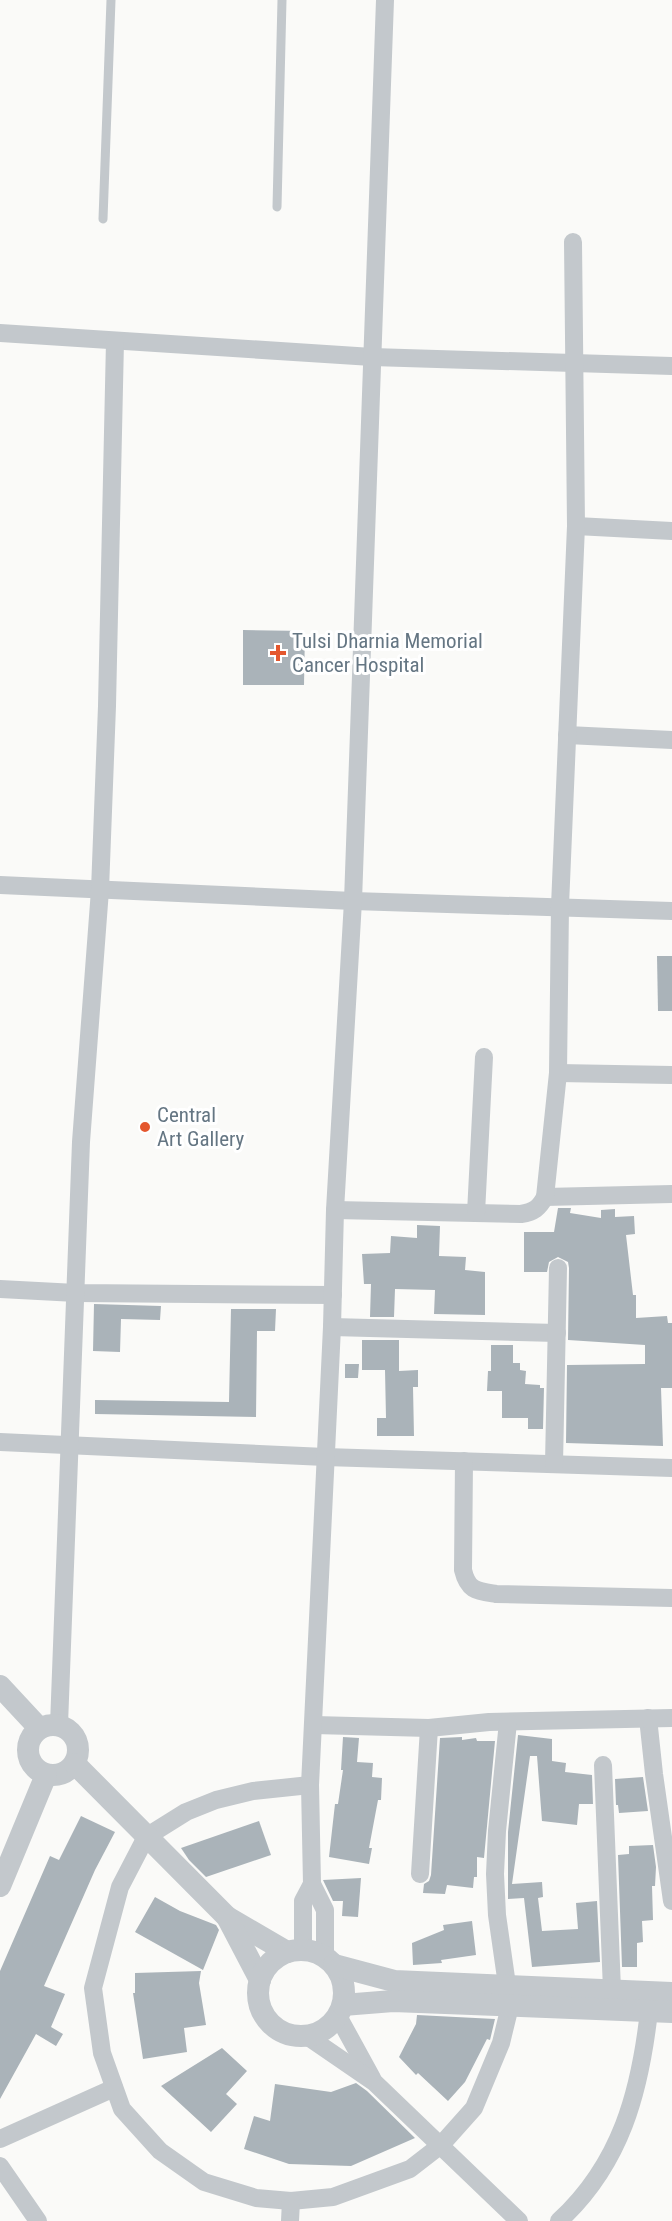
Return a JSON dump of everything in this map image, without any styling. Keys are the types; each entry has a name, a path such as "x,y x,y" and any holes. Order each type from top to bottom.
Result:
{"street":[{"path":"307,2036 326,2028 340,2010 345,1992 342,1977 330,1961 325,1910 312,1884 310,1785 332,1327 335,1210 353,901 385,0"},
{"path":"335,1210 521,1214 533,1212 541,1205 545,1197 558,1073 560,906 576,526 573,242"},
{"path":"0,333 372,357 672,366"},
{"path":"49,1727 70,1446 81,1142 100,890 107,706 115,341"},
{"path":"576,526 672,531"},
{"path":"567,735 672,740"},
{"path":"0,885 353,901 672,911"},
{"path":"476,1213 484,1057"},
{"path":"558,1073 672,1075"},
{"path":"545,1197 672,1194"},
{"path":"554,1464 558,1268"},
{"path":"0,1289 76,1293 333,1295"},
{"path":"332,1327 557,1333"},
{"path":"0,1442 325,1457 672,1468"},
{"path":"464,1461 463,1570 470,1587 478,1592 496,1594 672,1598"},
{"path":"0,1686 49,1727"},
{"path":"648,1718 672,1901"},
{"path":"314,1725 429,1728 508,1722 672,1718"},
{"path":"310,1785 253,1791 216,1800 186,1812 146,1837 120,1887 93,1988 102,2053 122,2109 160,2151 204,2182 256,2198 291,2201 333,2197 410,2169 441,2145 474,2108 501,2043 508,1996 497,1915 495,1874 508,1722"},
{"path":"49,1727 68,1729 79,1746 75,1764 66,1772 57,1775 38,1771 27,1754 32,1735 49,1727"},
{"path":"420,1874 429,1728"},
{"path":"75,1764 227,1917 260,1980"},
{"path":"603,1765 612,1990"},
{"path":"0,1886 46,1774"},
{"path":"295,1951 303,1902 312,1884"},
{"path":"227,1917 295,1951 394,1982 672,2012"},
{"path":"295,1951 270,1962 260,1980 259,2001 268,2021 286,2033 307,2036 374,2082 519,2221"},
{"path":"340,2010 393,2001 612,1990 672,1993"},
{"path":"340,2010 374,2082"},
{"path":"559,2221 596,2180 616,2146 634,2097 644,2054 649,2011"},
{"path":"0,2139 114,2088"},
{"path":"0,2166 38,2221"},
{"path":"290,2221 291,2201"}],"lane":[{"path":"103,219 111,0"},
{"path":"277,207 282,0"}],"building":[{"path":"243,630 305,631 304,685 243,685"},
{"path":"657,956 672,956 672,1011 658,1011"},
{"path":"558,1208 571,1208 570,1213 601,1218 601,1210 615,1209 615,1217 634,1216 635,1234 626,1235 633,1295 636,1295 636,1318 667,1316 668,1323 672,1323 672,1388 661,1388 663,1446 566,1443 567,1365 645,1364 645,1345 568,1340 568,1262 558,1257 549,1262 547,1272 524,1272 524,1232 554,1232"},
{"path":"417,1225 440,1226 439,1256 466,1257 465,1270 485,1272 485,1315 434,1314 435,1290 395,1289 394,1317 370,1317 371,1284 364,1284 362,1254 390,1253 391,1236 417,1238"},
{"path":"94,1304 161,1306 160,1320 121,1319 120,1352 93,1351"},
{"path":"231,1309 276,1309 275,1331 257,1331 256,1417 95,1414 95,1400 229,1402"},
{"path":"362,1340 399,1340 399,1371 418,1370 418,1387 413,1387 414,1436 377,1436 377,1418 386,1418 385,1370 362,1370"},
{"path":"491,1345 513,1345 513,1363 520,1363 520,1370 526,1371 525,1384 540,1385 540,1388 544,1388 543,1429 528,1429 528,1418 502,1418 502,1391 487,1391 488,1371 491,1371"},
{"path":"345,1364 359,1364 358,1378 345,1378"},
{"path":"518,1735 552,1739 552,1761 566,1763 565,1772 592,1775 593,1804 579,1804 577,1825 542,1821 537,1756 530,1756 512,1884 542,1882 543,1897 538,1898 542,1931 578,1929 576,1903 597,1901 600,1962 532,1967 524,1898 508,1899 508,1832"},
{"path":"343,1737 359,1738 357,1762 373,1763 372,1777 382,1778 381,1800 378,1800 369,1848 372,1848 369,1864 329,1857 335,1804 338,1804 343,1770 341,1770"},
{"path":"462,1737 462,1740 476,1738 477,1741 495,1741 484,1858 477,1857 477,1877 474,1877 473,1888 447,1885 445,1894 423,1893 424,1884 429,1881 431,1875 440,1738"},
{"path":"643,1777 648,1811 619,1813 618,1805 616,1805 615,1779"},
{"path":"81,1816 115,1832 95,1870 44,1986 65,1994 51,2027 63,2034 56,2046 36,2034 0,2099 0,1971 50,1856 59,1860"},
{"path":"259,1821 271,1855 206,1877 181,1848"},
{"path":"653,1845 656,1867 655,1886 652,1886 653,1920 642,1921 643,1942 637,1943 637,1967 622,1967 618,1855 629,1854 629,1846"},
{"path":"361,1878 358,1917 342,1916 343,1901 333,1901 323,1880"},
{"path":"155,1897 180,1911 216,1925 219,1930 203,1970 135,1932"},
{"path":"472,1921 476,1955 441,1960 442,1963 413,1965 412,1943 444,1930 443,1925"},
{"path":"201,1971 199,1983 206,2025 184,2028 187,2052 143,2059 133,1993 135,1993 135,1973"},
{"path":"417,2015 495,2019 490,2040 487,2039 465,2082 448,2101 418,2073 416,2075 399,2057 416,2024"},
{"path":"222,2048 247,2071 226,2094 237,2104 211,2132 161,2086"},
{"path":"356,2083 415,2138 351,2166 289,2164 244,2149 254,2116 270,2121 275,2084 331,2092"}],"place":[{"name":"Tulsi Dharnia Memorial Cancer Hospital","path":"278,653"},
{"name":"Central Art Gallery","path":"145,1127"}]}
